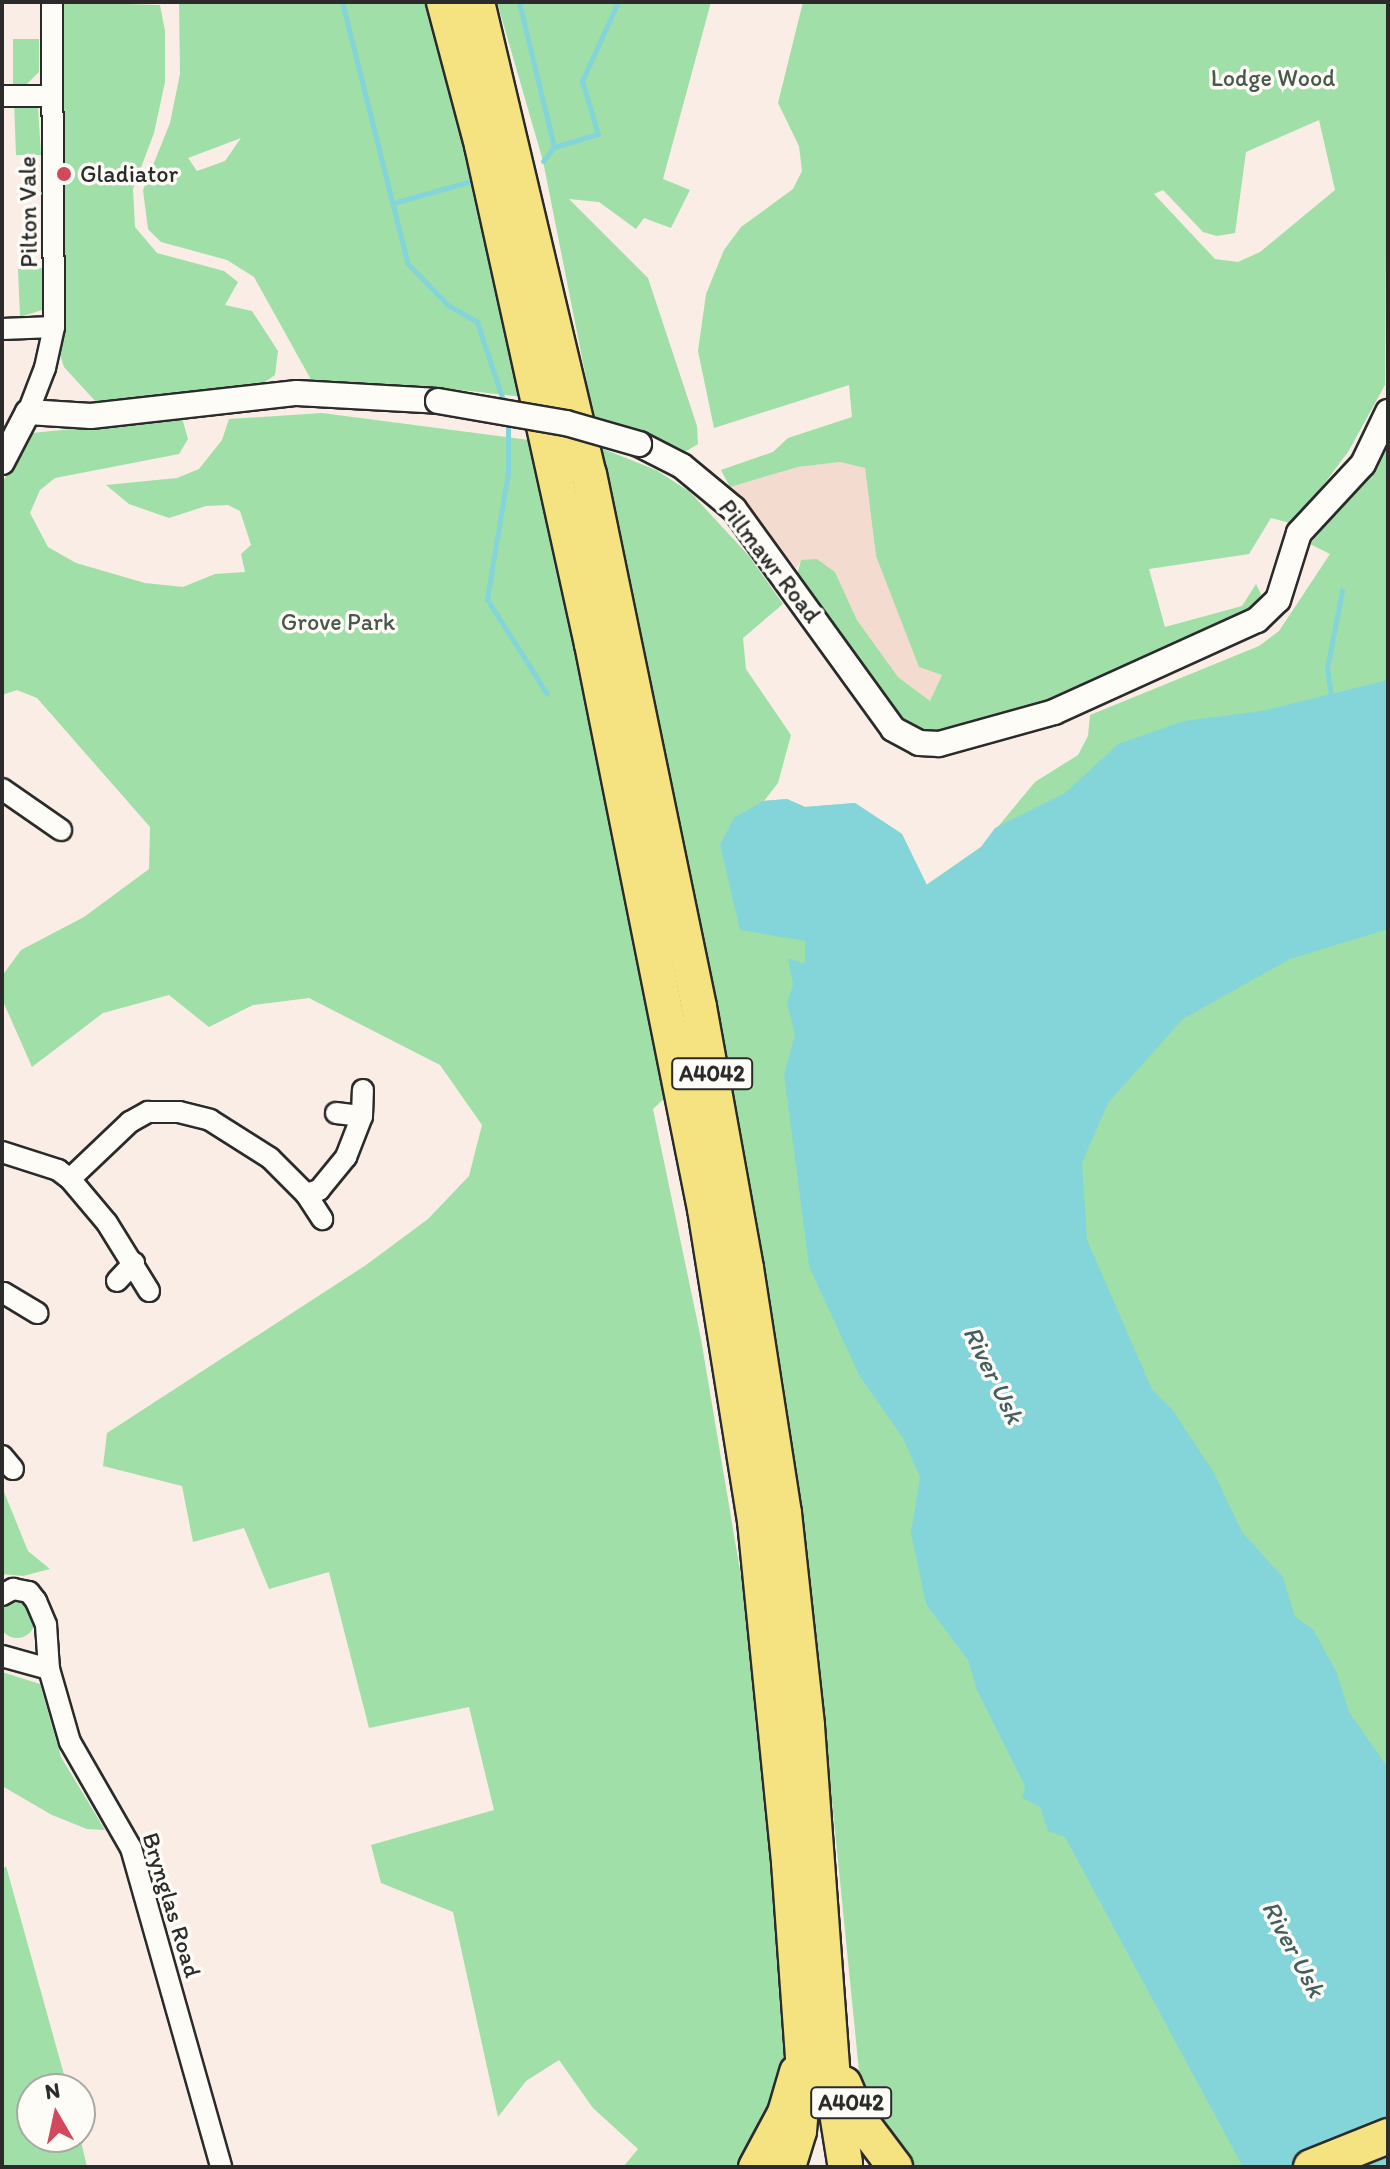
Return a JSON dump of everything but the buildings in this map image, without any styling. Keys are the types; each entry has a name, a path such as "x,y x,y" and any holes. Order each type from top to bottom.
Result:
{"highway":[{"name":"A4042","path":"444,2 482,145 589,629 705,1209 755,1521 789,1862 802,2049 803,2104 788,2166"},
{"name":"A4042","path":"477,2 589,474 731,1179 784,1513 847,2165"},
{"name":"A4042","path":"832,2029 852,2105 895,2167"},
{"path":"1311,2167 1388,2136"},
{"path":"788,2166 816,2157 847,2165"}],"main road":[{"name":"A4042","path":"755,2167 784,2113 802,2049"}],"street":[{"name":"Pilton Vale","path":"28,412 45,368 54,327 52,2"},
{"path":"2,96 52,96"},
{"path":"2,329 54,327"},
{"name":"Pillmawr Road","path":"28,412 91,416 297,393 438,401 566,423 639,444 682,466 734,509 893,729 919,743 939,744 1054,712 1257,620 1278,600 1299,533 1363,464 1388,412"},
{"path":"2,462 28,412"},
{"path":"2,789 61,830"},
{"path":"306,1194 319,1190 346,1157 362,1116 363,1090"},
{"path":"70,1179 130,1122 148,1112 179,1112 240,1136 306,1194 322,1219"},
{"path":"336,1113 362,1116"},
{"path":"2,1152 47,1165 70,1179 134,1263 149,1291"},
{"path":"117,1281 134,1263"},
{"path":"3,1287 37,1313"},
{"name":"Brynglas Road","path":"2,1595 13,1589 29,1592 46,1625 49,1669 86,1776 110,1807 131,1848 221,2167"},
{"path":"5,1653 49,1669"}],"shaded area":[{"path":"840,462 865,468 876,556 942,675 930,701 898,677 857,620 835,572 801,560 796,568 730,487 798,467"}],"green space":[{"path":"59,2 160,5 165,31 165,82 154,133 133,189 135,227 157,253 224,271 238,282 225,305 252,311 278,351 275,375 262,384 97,403 64,367 59,352 64,224"},
{"path":"179,2 430,2 524,397 434,387 314,385 254,277 227,260 161,242 148,229 143,190 170,123 180,74","holes":["241,138 225,161 197,171 188,158"]},
{"path":"497,2 711,2 663,179 690,190 671,228 644,218 636,229 599,202 569,199 648,278 697,426 698,444 683,453 637,430 594,418 543,161"},
{"name":"Lodge Wood","path":"803,2 1388,2 1385,385 1348,452 1294,524 1271,518 1249,554 1149,569 1165,627 1242,606 1256,584 1261,594 1250,617 970,732 921,734 895,721 795,582 801,560 817,559 835,572 857,620 898,677 930,701 942,675 919,667 876,556 865,468 840,462 798,467 730,487 721,470 773,452 788,438 852,417 849,385 714,428 698,351 706,294 724,250 741,227 793,189 802,171 799,146 778,103","holes":["1319,120 1335,190 1260,252 1238,262 1215,259 1154,194 1163,190 1203,232 1217,236 1235,233 1246,152"]},
{"path":"13,39 39,39 39,72 26,85 13,85"},
{"path":"14,101 38,107 41,155 16,155"},
{"path":"44,268 42,310 20,317 18,269"},
{"name":"Grove Park","path":"322,413 529,440 644,956 668,1095 653,1109 701,1339 747,1612 781,1903 786,2044 777,2115 736,2167 623,2167 638,2149 593,2108 559,2060 526,2081 498,2117 453,1912 381,1883 371,1845 494,1810 469,1707 369,1728 329,1572 269,1589 244,1528 193,1542 182,1486 103,1466 107,1433 366,1265 428,1219 469,1176 482,1125 440,1065 309,998 253,1005 209,1027 169,995 103,1013 32,1067 2,999 2,976 21,950 84,917 149,869 150,827 37,698 17,690 2,695 2,483 32,433 182,418 188,439 179,454 55,478 40,490 30,513 48,547 76,563 145,583 183,587 215,574 245,572 241,554 251,545 240,511 228,505 206,506 169,518 129,504 106,485 177,478 199,469 222,440 229,419"},
{"path":"1388,436 1388,735 806,948 806,964 1331,2167 904,2167 871,2118 860,2081 808,1561 783,1381 701,927 601,448 656,470 690,492 749,556 783,604 743,638 746,669 791,735 778,783 764,801 787,799 805,807 855,803 902,834 926,885 981,847 1035,782 1078,755 1088,736 1090,715 1259,646 1279,631 1330,554 1310,544 1367,477"},
{"path":"1388,840 1388,1955 998,1115"},
{"path":"2,1487 28,1551 50,1569 23,1576 2,1574"},
{"path":"17,1602 29,1608 35,1620 29,1632 17,1638 5,1632 -1,1620 5,1608"},
{"path":"2,1672 40,1684 61,1757 105,1830 87,1829 52,1815 2,1786"},
{"path":"6,1866 64,2073 16,2073 16,2153 84,2153 87,2167 2,2167 2,1871"}],"water":[{"name":"River Usk","path":"1388,680 1388,929 1290,959 1183,1019 1108,1103 1082,1163 1087,1240 1152,1389 1172,1409 1214,1473 1242,1532 1283,1577 1295,1617 1313,1629 1337,1673 1349,1712 1388,1768 1388,2167 1243,2167 1065,1837 1048,1831 1040,1807 1022,1798 1025,1786 977,1690 968,1660 926,1604 911,1533 920,1477 903,1438 859,1375 809,1266 784,1074 795,1035 787,1003 793,985 788,958 805,964 805,941 740,930 720,845 734,818 763,801 787,799 805,807 855,803 902,834 927,885 981,847 995,828 1065,793 1118,744 1184,721 1262,711"}],"waterway":[{"path":"342,2 408,264 448,305 477,322 504,403"},
{"path":"519,2 554,147"},
{"path":"543,161 554,147 598,134 582,81 618,2"},
{"path":"393,203 468,182"},
{"path":"508,421 508,472 487,599 547,694"},
{"path":"1332,703 1327,669 1342,590"}],"place":[{"name":"Gladiator","path":"64,174"}]}
